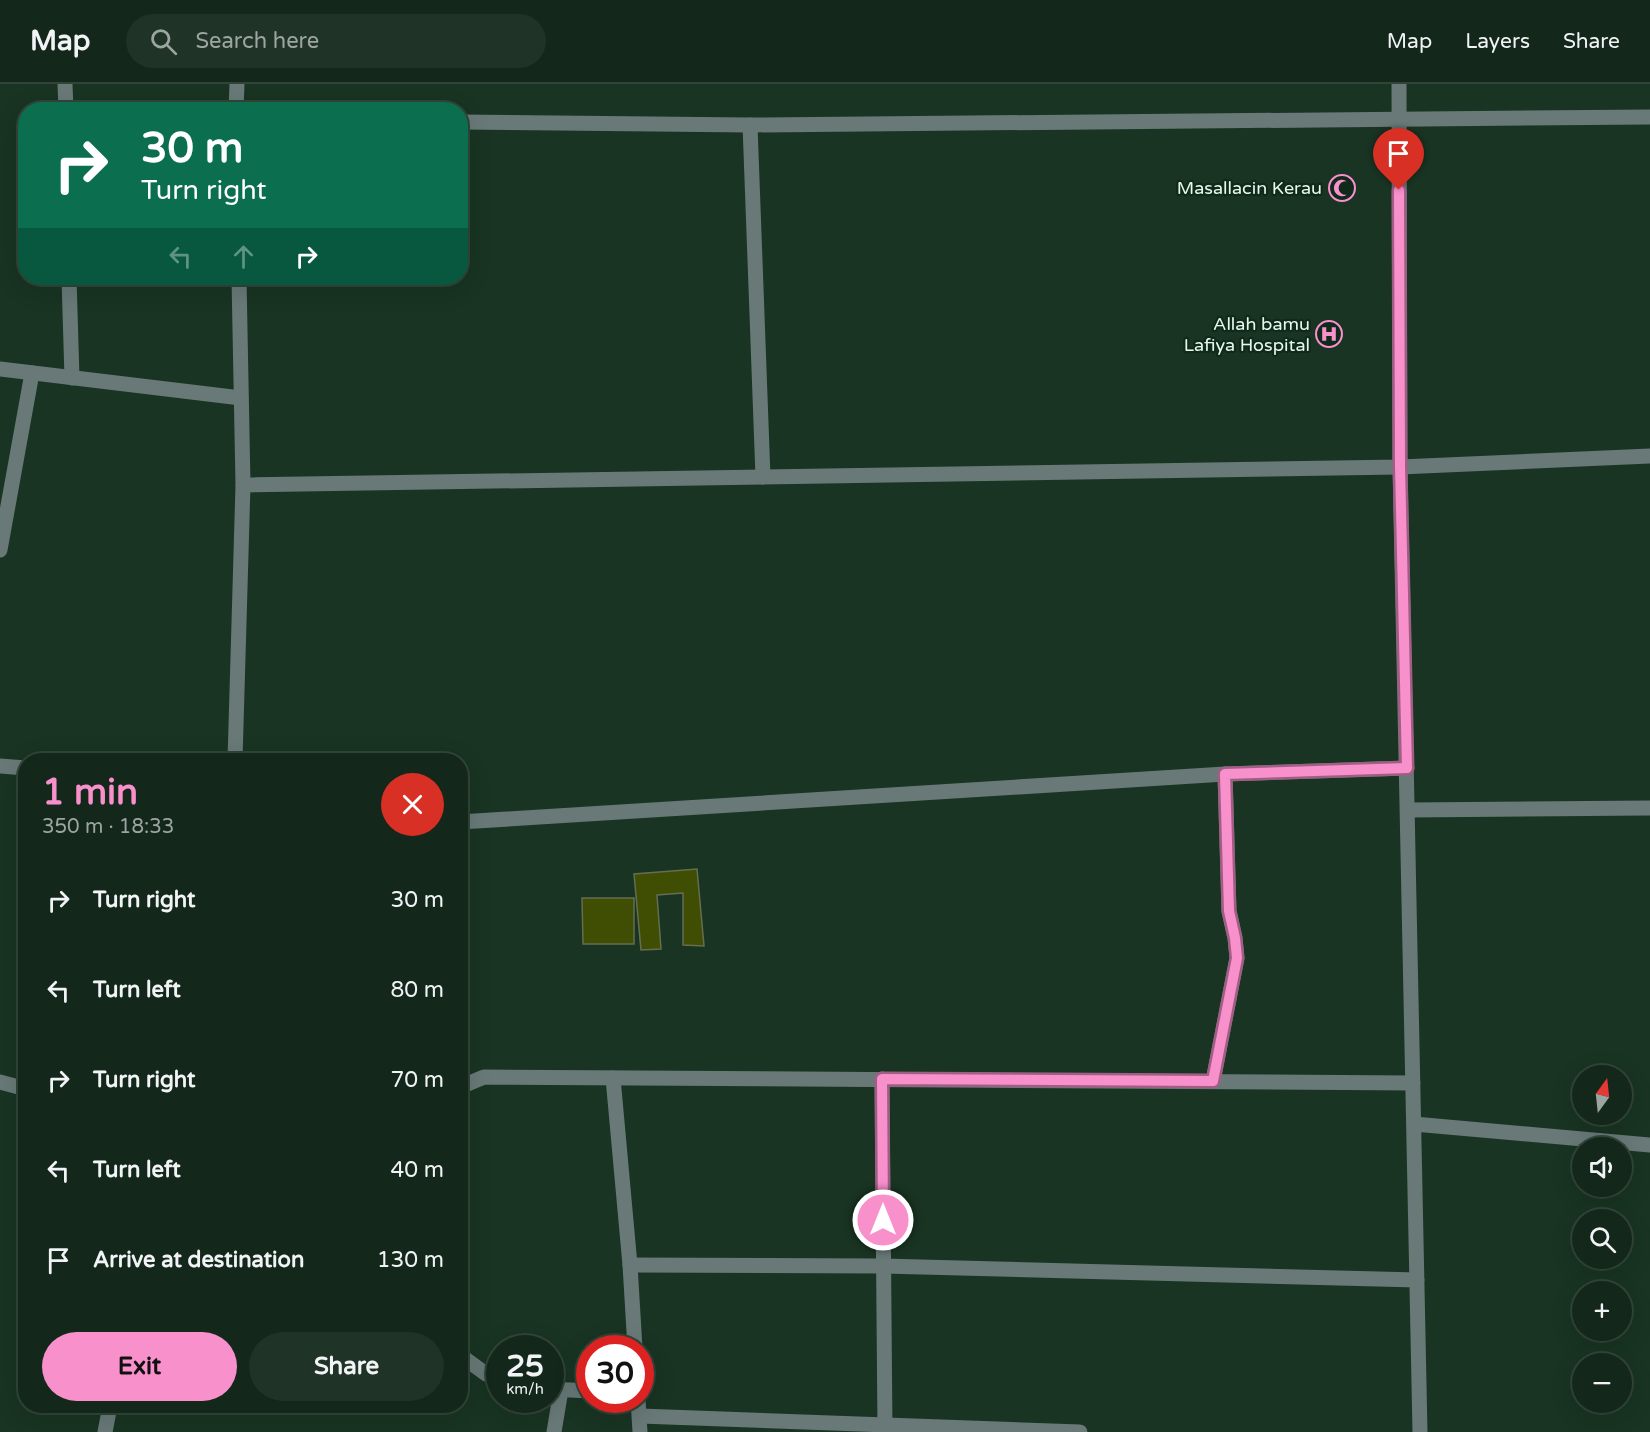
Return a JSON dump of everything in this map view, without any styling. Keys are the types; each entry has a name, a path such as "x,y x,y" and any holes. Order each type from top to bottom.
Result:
{"street":[{"path":"65,84 66,102"},
{"path":"236,102 237,84"},
{"path":"1399,84 1400,466 1420,1432"},
{"path":"468,122 750,125 1650,117"},
{"path":"750,125 763,477"},
{"path":"69,285 72,378"},
{"path":"235,753 243,485 239,285"},
{"path":"0,369 241,398"},
{"path":"0,550 32,373"},
{"path":"243,485 1400,466 1650,456"},
{"path":"0,766 18,767"},
{"path":"468,821 1225,774 1407,768"},
{"path":"1213,1081 1237,958 1229,911 1225,774"},
{"path":"1408,810 1650,808"},
{"path":"468,1084 484,1077 1413,1083"},
{"path":"613,1078 634,1335"},
{"path":"882,1079 885,1429"},
{"path":"0,1082 18,1087"},
{"path":"1414,1124 1650,1145"},
{"path":"630,1265 883,1266 1417,1280"},
{"path":"468,1361 486,1374"},
{"path":"105,1432 109,1413"},
{"path":"554,1432 555,1413"},
{"path":"640,1413 640,1432"},
{"path":"640,1416 885,1429 1080,1432"}],"building":[{"path":"697,869 704,946 683,945 683,893 657,895 661,949 641,950 634,874"},
{"path":"582,898 634,898 634,944 583,944"}],"place":[{"name":"Masallacin Kerau","path":"1342,188"},
{"name":"Allah bamu Lafiya Hospital","path":"1329,334"}],"route":[{"path":"883,1220 882,1079 1213,1081 1237,958 1229,911 1225,774 1407,768 1400,466 1399,190"}]}
